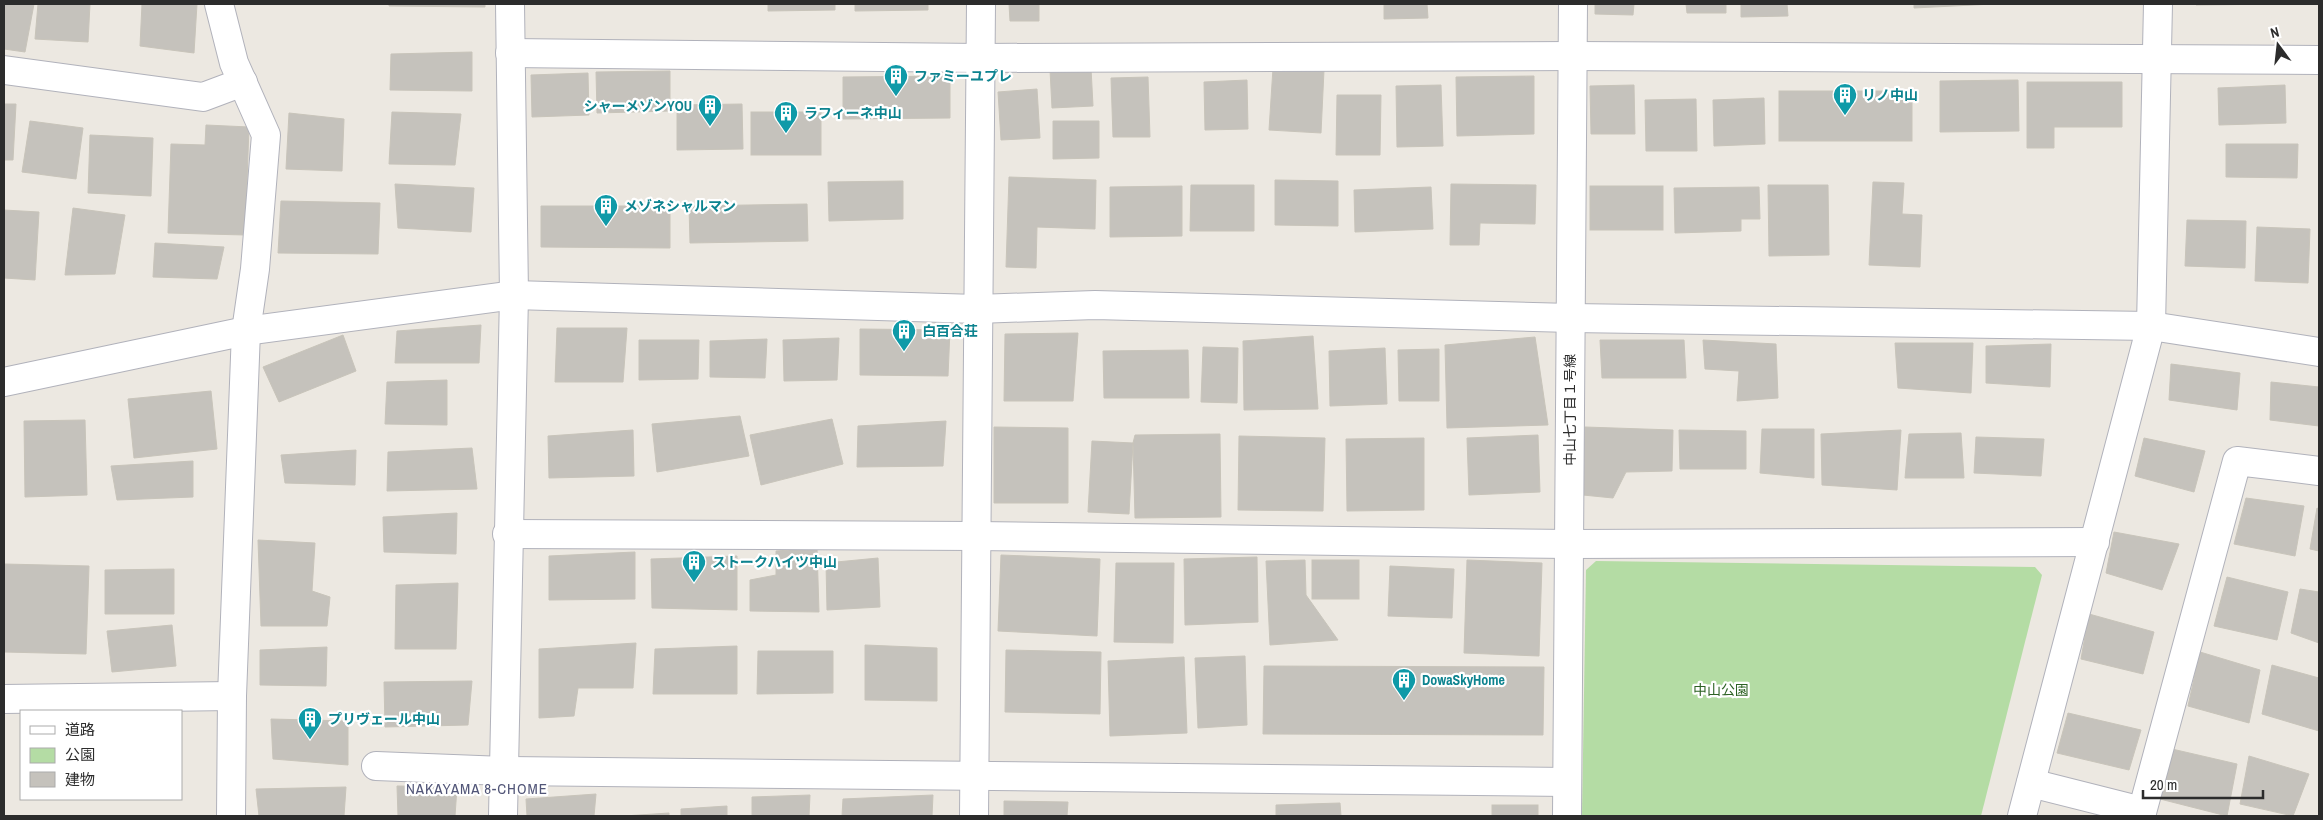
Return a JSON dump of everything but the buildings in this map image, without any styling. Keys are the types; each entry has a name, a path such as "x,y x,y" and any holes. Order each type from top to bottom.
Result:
{"street":[{"path":"219,4 234,63 266,135 255,269 246,331 232,696 231,816"},
{"path":"503,816 507,534 514,295 510,4"},
{"path":"974,816 981,4"},
{"name":"中山七丁目１号線","path":"1566,816 1570,544 1573,4"},
{"path":"2022,816 2151,326 2158,4"},
{"path":"510,53 980,58 1572,56 2319,60"},
{"path":"4,70 203,97 243,82"},
{"path":"4,382 246,331 514,295 977,308 1096,305 1571,318 2151,326 2319,352"},
{"path":"2031,783 2141,814 2237,461 2319,472"},
{"path":"507,534 975,536 1570,544 2095,542"},
{"path":"4,699 232,696"},
{"path":"376,766 504,771 1567,782"}],"green space":[{"name":"中山公園","path":"1596,561 2035,567 2042,575 1981,816 1582,816 1586,570"}],"place":[{"name":"ファミーユプレ","path":"896,97"},
{"name":"リノ中山","path":"1845,116"},
{"name":"シャーメゾンYOU","path":"710,127"},
{"name":"ラフィーネ中山","path":"786,134"},
{"name":"メゾネシャルマン","path":"606,227"},
{"name":"白百合荘","path":"904,352"},
{"name":"ストークハイツ中山","path":"694,583"},
{"name":"DowaSkyHome","path":"1404,701"},
{"name":"プリヴェール中山","path":"310,740"}],"district":[{"name":"NAKAYAMA 8-CHOME","path":"477,789"}]}
